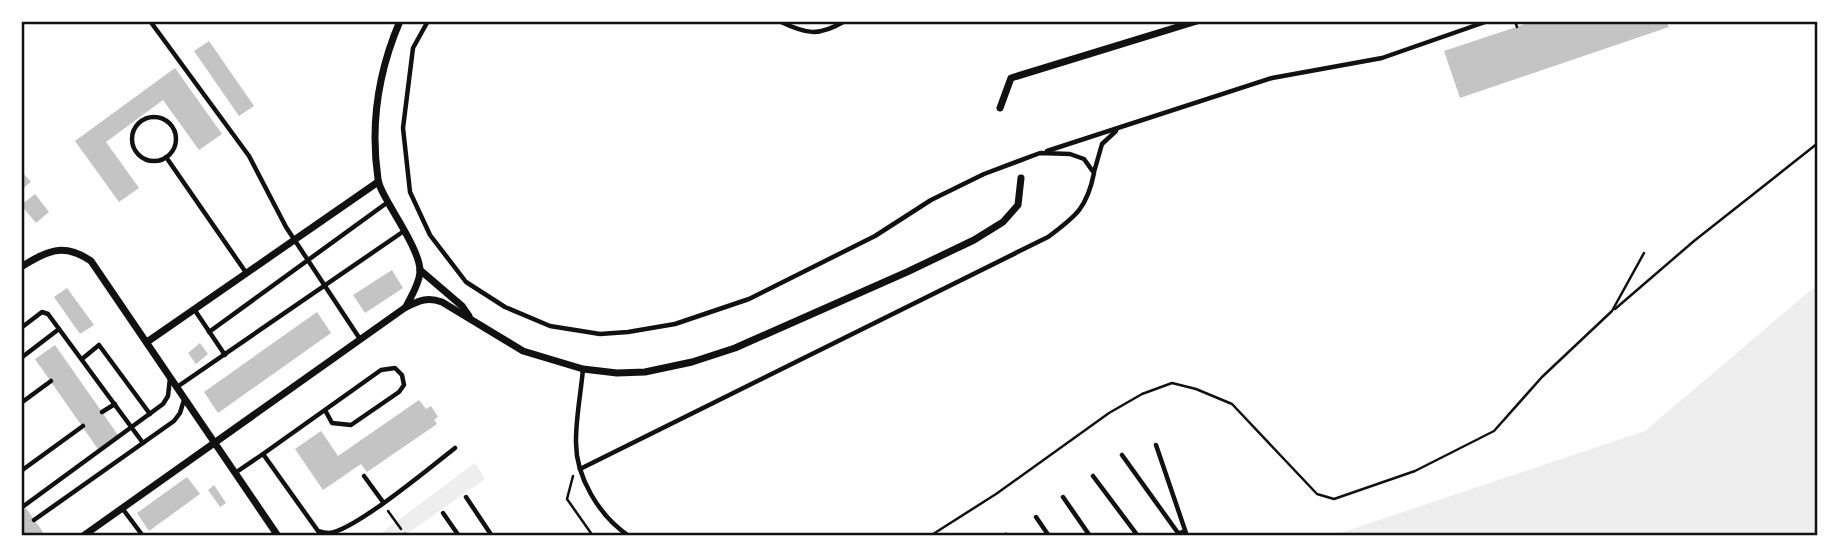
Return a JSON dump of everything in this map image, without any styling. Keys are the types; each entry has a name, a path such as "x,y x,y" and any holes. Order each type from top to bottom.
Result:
{"street":[{"path":"400,21 387,51 378,93 375,115 378,182 420,270 462,306 472,319"},
{"path":"1000,107 1011,78 1196,21"},
{"path":"83,536 360,339 406,307 421,300 443,302 523,351 583,369 618,373 645,372 692,362 768,334 974,240 1003,222 1018,205 1021,178"},
{"path":"147,342 378,182"},
{"path":"21,267 56,250 77,252 91,261 276,536"},
{"path":"406,307 417,285 420,270"}],"lane":[{"path":"150,21 249,156 308,261 360,339"},
{"path":"428,21 413,48 403,128 410,192 430,235 466,282 505,307 550,326 600,334 675,324 749,299 875,236 931,200 984,174 1040,153 1272,78 1382,58 1488,21"},
{"path":"779,21 798,31 816,33 832,29 845,21"},
{"path":"157,117 173,129 176,143 166,157 156,161 149,160 137,152 132,138 134,131 144,120 157,117"},
{"path":"580,469 1048,237 1076,216 1090,193 1102,144 1118,129"},
{"path":"1040,153 1077,156 1084,159 1094,173"},
{"path":"166,157 247,274"},
{"path":"209,332 388,202"},
{"path":"177,387 404,232"},
{"path":"194,309 225,355"},
{"path":"21,328 42,312 48,314 143,443"},
{"path":"21,358 59,329"},
{"path":"82,359 99,345 149,414"},
{"path":"234,474 264,454 325,410 382,370 395,368 402,375 404,384 399,392 351,425 332,423 325,410"},
{"path":"583,369 576,441 580,469 594,498 610,522 629,536"},
{"path":"21,508 163,404 168,396 170,377"},
{"path":"21,403 51,381"},
{"path":"34,520 174,421 180,414 185,398"},
{"path":"103,412 115,404"},
{"path":"21,471 83,426"},
{"path":"1122,455 1176,535 1186,535 1156,445"},
{"path":"264,454 318,531 328,534 341,529 383,502 455,447"},
{"path":"364,476 383,502"},
{"path":"1093,476 1138,536"},
{"path":"466,497 492,536"},
{"path":"1063,498 1090,536"},
{"path":"121,508 143,536"},
{"path":"443,513 459,536"},
{"path":"1035,517 1049,536"}],"path":[{"path":"1515,21 1517,27"},
{"path":"930,536 996,494 1109,413 1142,394 1172,383 1196,388 1232,404 1317,494 1334,499 1415,471 1494,431 1542,377 1612,311 1694,241 1818,143"},
{"path":"1612,311 1644,253"},
{"path":"580,469 575,473 567,499 593,536"},
{"path":"393,518 405,536"}],"shaded area":[{"path":"1818,284 1818,536 1331,536 1645,431"},
{"path":"475,463 485,479 404,536 377,536"}],"building":[{"path":"1534,21 1666,21 1669,27 1460,98 1444,51"},
{"path":"209,41 254,106 239,116 194,51"},
{"path":"175,68 222,134 199,150 163,100 106,142 139,188 119,202 75,141"},
{"path":"23,173 31,182 21,190 21,175"},
{"path":"35,194 49,212 36,223 21,205"},
{"path":"392,270 403,288 365,313 353,295"},
{"path":"67,288 94,325 80,334 54,297"},
{"path":"317,312 331,333 218,413 204,392"},
{"path":"200,343 208,354 196,364 188,353"},
{"path":"55,345 118,435 98,449 35,359"},
{"path":"419,400 426,409 431,406 438,417 434,420 437,424 367,472 361,464 323,490 295,449 321,431 338,456"},
{"path":"187,477 200,494 149,531 137,513"},
{"path":"214,485 226,503 220,507 208,490"},
{"path":"26,508 43,532 38,536 21,536 21,512"}]}
